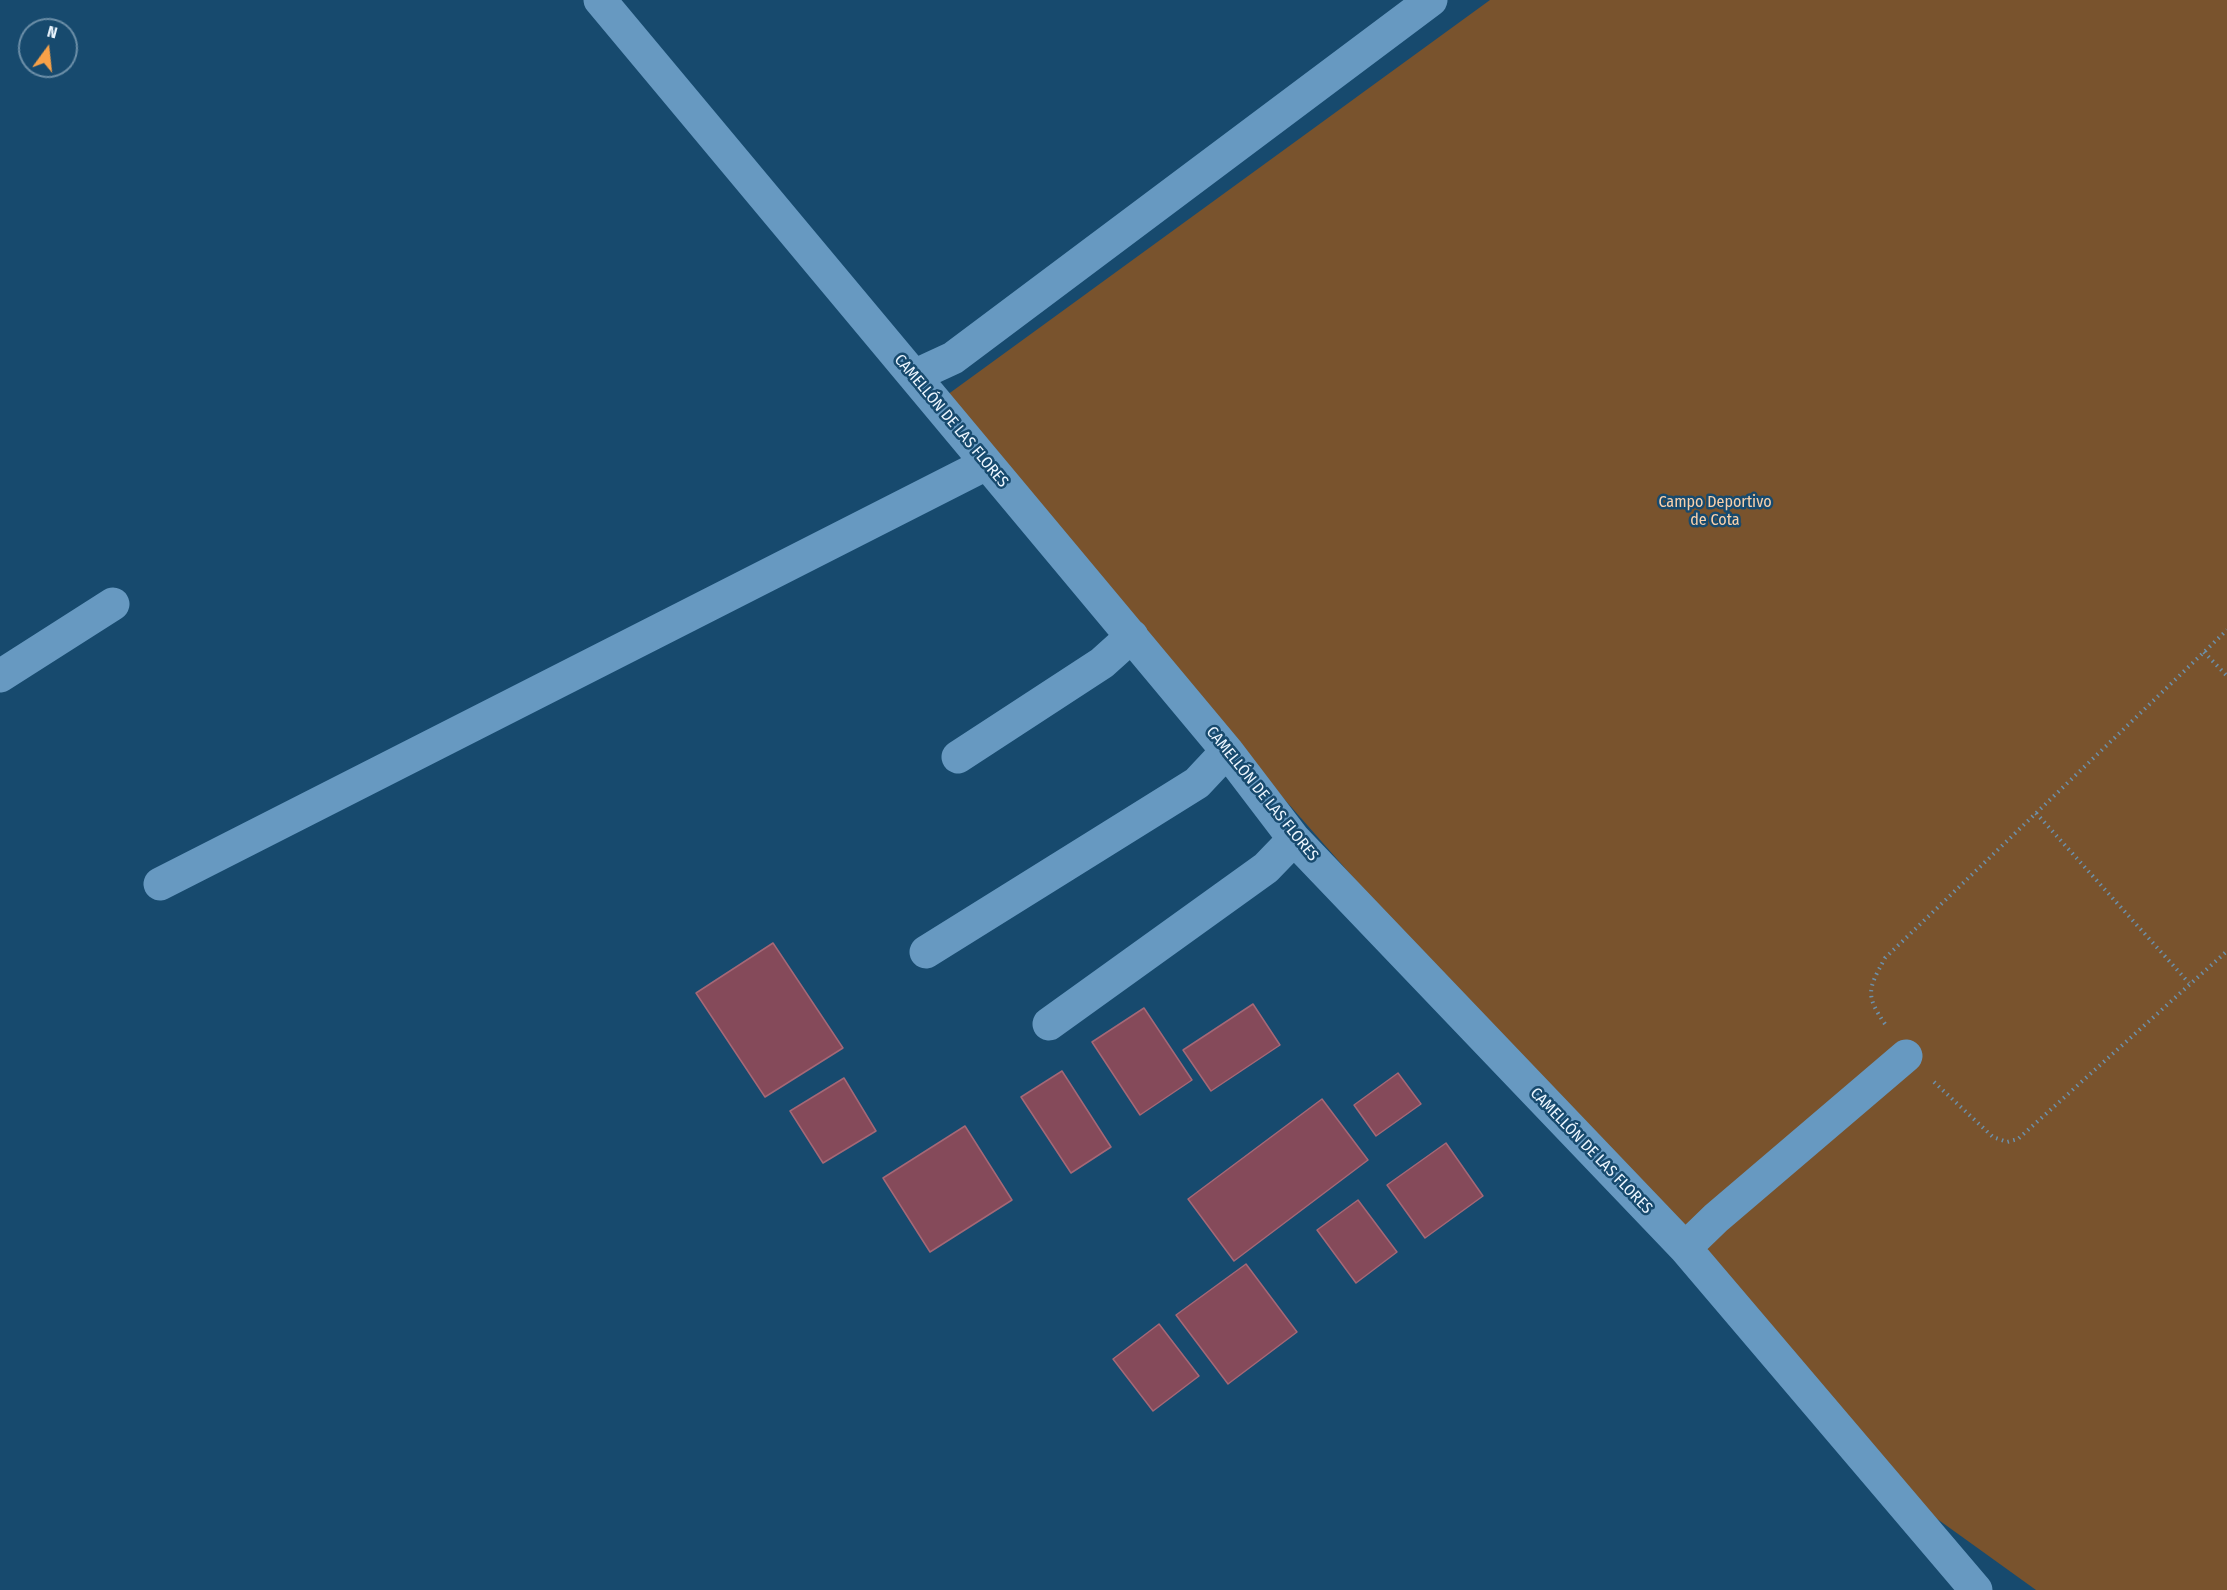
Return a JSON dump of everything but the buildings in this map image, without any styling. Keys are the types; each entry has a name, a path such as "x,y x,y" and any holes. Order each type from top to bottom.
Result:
{"street":[{"name":"CAMELLÓN DE LAS FLORES","path":"600,0 1132,636 1227,751 1294,839 1685,1248 1976,1590"},
{"path":"914,376 953,358 1431,0"},
{"path":"160,884 986,464"},
{"path":"0,676 113,604"},
{"path":"958,757 1102,663 1132,636"},
{"path":"926,952 1197,783 1227,751"},
{"path":"1049,1024 1266,868 1294,839"},
{"path":"1685,1248 1716,1218 1906,1056"}],"path":[{"path":"1871,983 1885,958 2227,630"},
{"path":"2204,652 2227,676"},
{"path":"2036,813 2189,983"},
{"path":"2018,1139 2227,951"}],"green space":[{"name":"Campo Deportivo de Cota","path":"1490,0 2227,0 2227,1590 2036,1590 1883,1480 936,403"}]}
